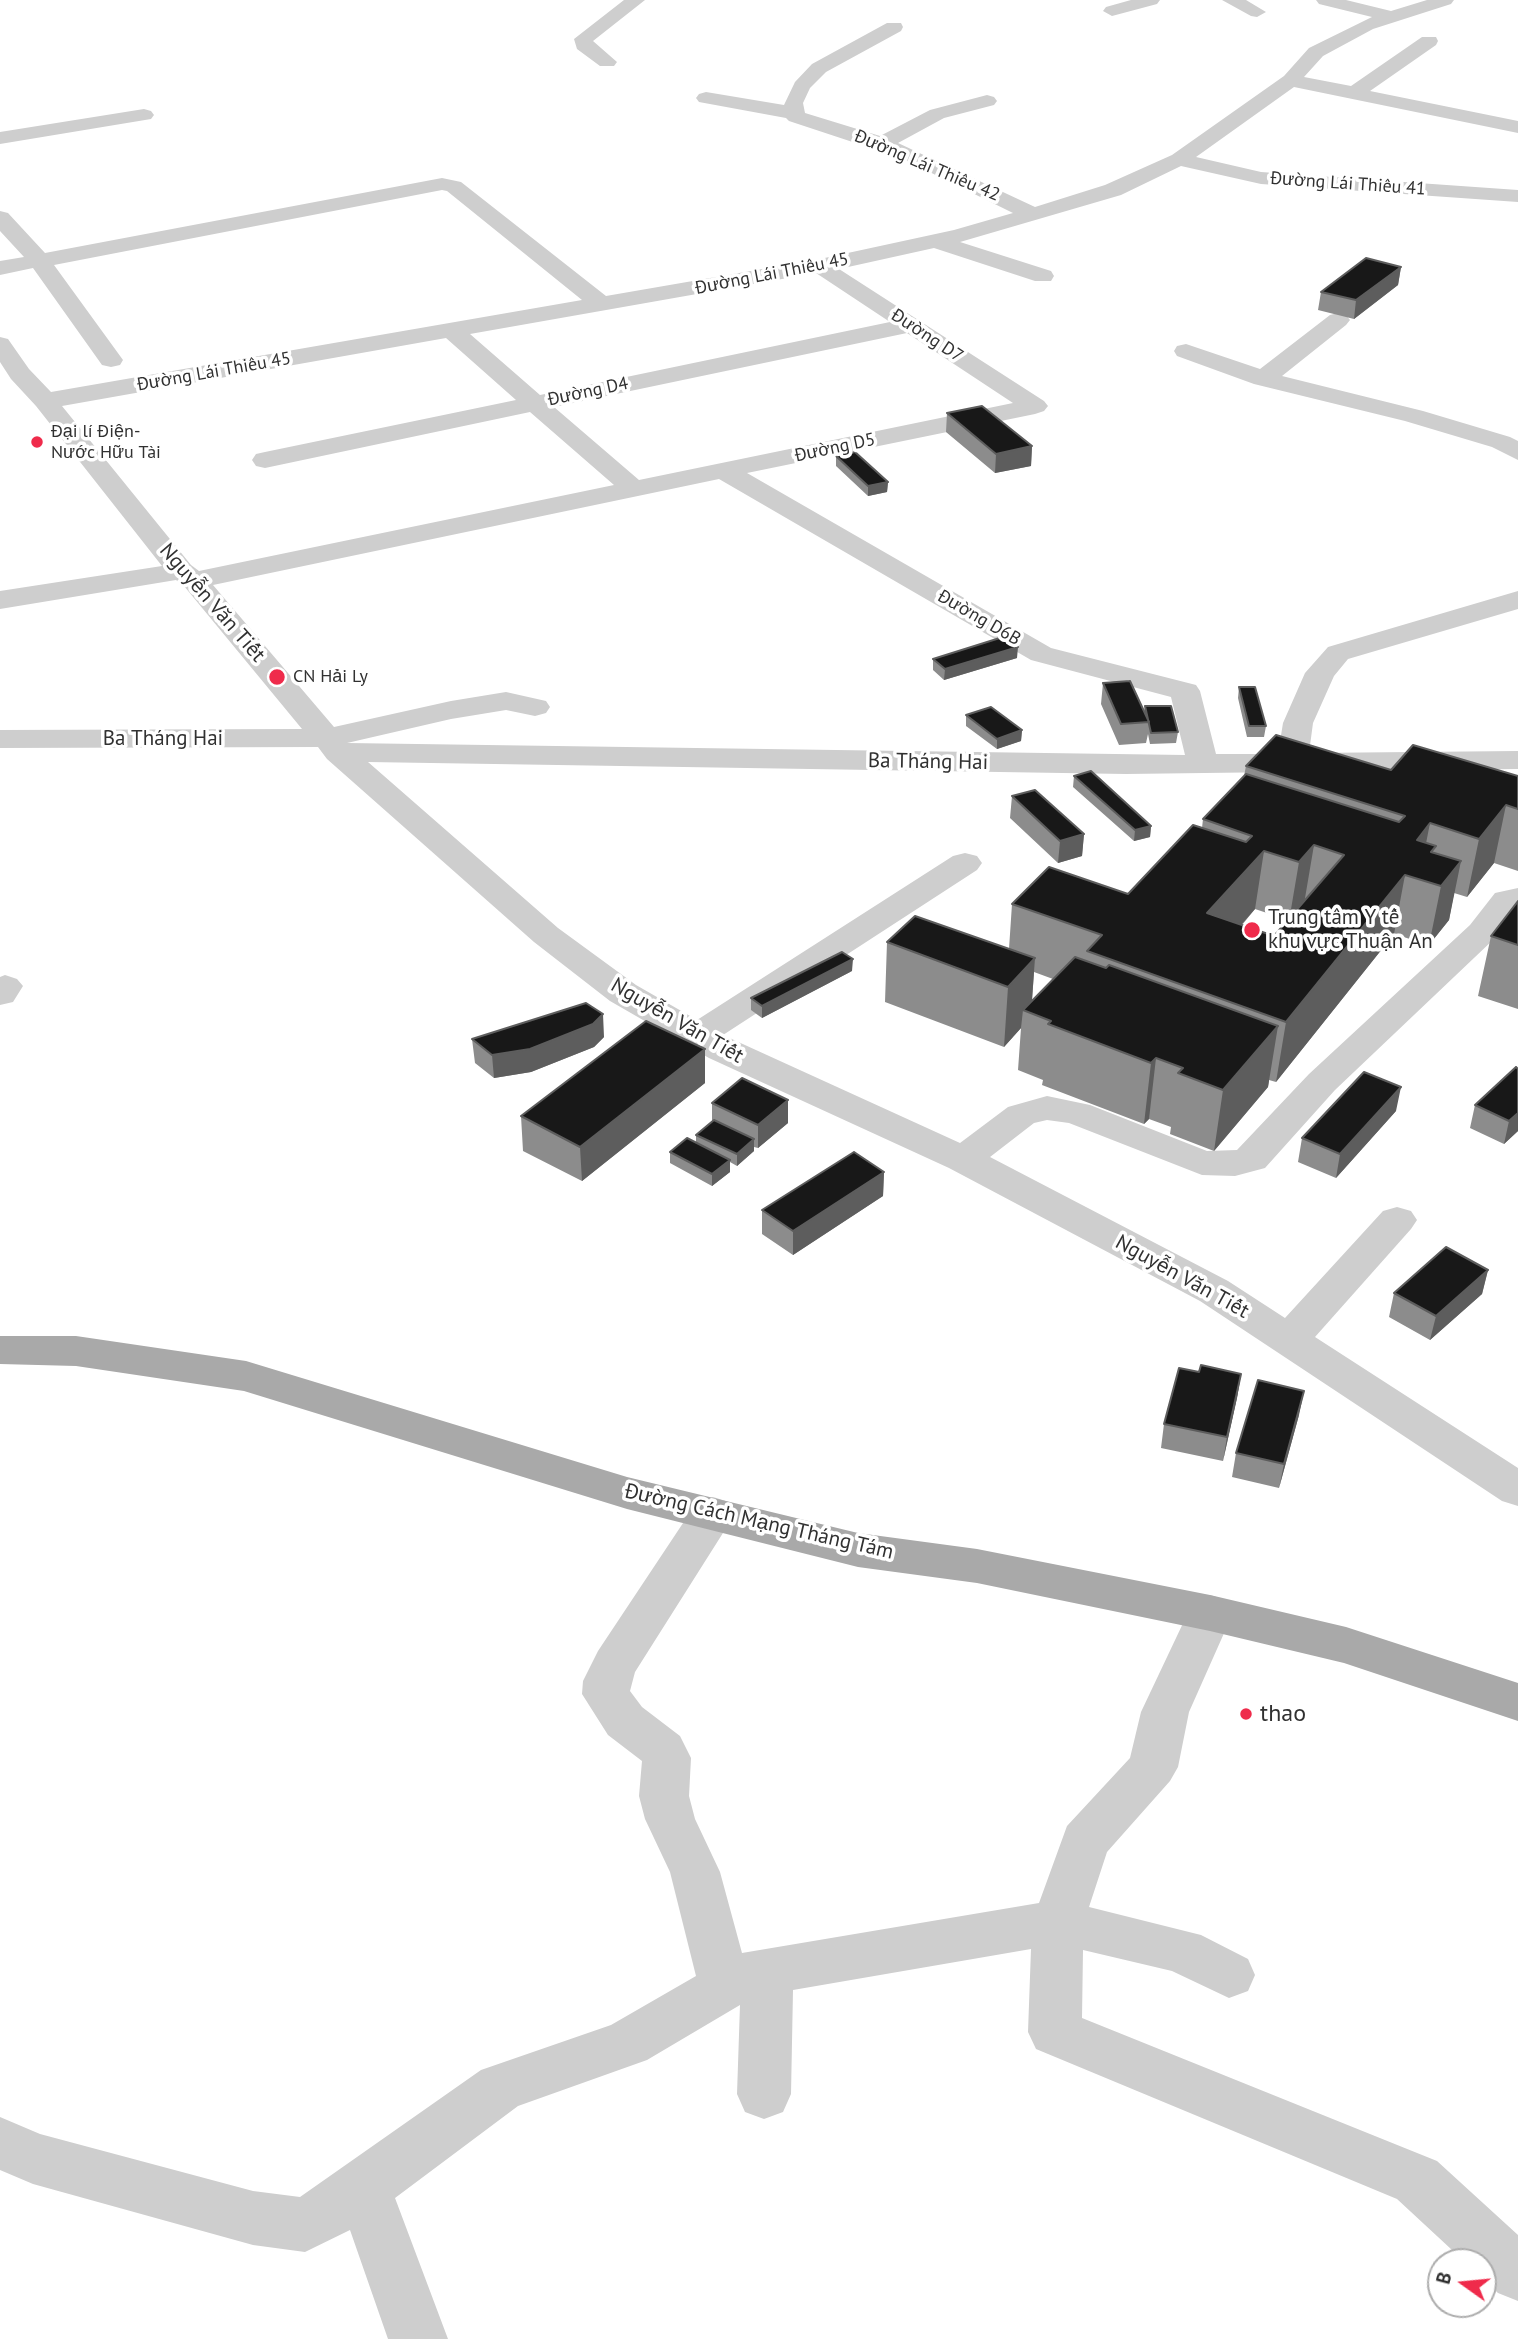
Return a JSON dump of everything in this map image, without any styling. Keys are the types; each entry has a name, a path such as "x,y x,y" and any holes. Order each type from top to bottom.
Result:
{"main road":[{"name":"Đường Cách Mạng Tháng Tám","path":"0,1350 76,1351 246,1376 627,1493 858,1550 977,1566 1210,1613 1346,1645 1518,1702"}],"street":[{"path":"607,62 584,46 583,39 636,0"},
{"path":"1112,10 1151,0"},
{"path":"1231,0 1257,12"},
{"path":"1325,0 1392,17"},
{"name":"Đường Lái Thiêu 45","path":"45,401 820,266 934,241 1033,214 1114,190 1179,159 1291,80 1316,52 1367,25 1445,0"},
{"path":"795,113 793,103 802,86 819,68 894,27"},
{"path":"1354,93 1429,41"},
{"path":"1291,80 1518,127"},
{"name":"Đường Lái Thiêu 42","path":"706,98 795,113 796,117 881,144 1033,214"},
{"path":"881,144 937,114 987,101"},
{"path":"1482,120 1509,102"},
{"path":"0,138 144,116"},
{"name":"Đường Lái Thiêu 41","path":"1179,159 1261,178 1518,196"},
{"path":"0,268 442,184 454,186 601,305"},
{"path":"0,218 38,259 111,360"},
{"path":"934,241 1043,276"},
{"name":"Đường D7","path":"820,266 1035,406"},
{"path":"1263,379 1338,320"},
{"name":"Đường D4","path":"265,460 910,325"},
{"path":"453,332 634,489"},
{"name":"Nguyễn Văn Tiết","path":"0,344 10,376 45,401 187,575 333,745 546,935 623,993 722,1050 963,1159 1214,1291 1518,1490"},
{"path":"1186,351 1263,379 1501,442 1518,452"},
{"name":"Đường D5","path":"0,600 187,575 634,489 1035,406"},
{"name":"Đường D6B","path":"724,471 1041,654 1185,691 1203,764"},
{"path":"1292,763 1298,723 1320,673 1338,653 1518,600"},
{"path":"333,745 465,707 506,701 535,707"},
{"name":"Ba Tháng Hai","path":"0,739 1203,764 1518,760"},
{"path":"697,1036 965,863"},
{"path":"963,1159 1021,1115 1046,1108 1077,1113 1202,1163 1227,1164 1251,1159 1322,1082 1482,932 1507,900 1518,898"},
{"path":"1288,1340 1397,1220"},
{"path":"713,1514 615,1664 607,1681 606,1694 625,1721 663,1750 667,1758 664,1796 670,1819 746,1979 764,2094"},
{"path":"1210,1613 1166,1712 1153,1767 1085,1841 1058,1922 1055,2032 1417,2180 1518,2273"},
{"path":"0,2143 33,2158 253,2218 304,2225 363,2188 500,2088 628,2043 746,1979 1058,1922 1183,1951 1229,1975"},
{"path":"363,2188 418,2339"}],"building":[{"path":"1366,258 1401,267 1356,300 1321,292"},
{"path":"982,406 1032,446 996,454 947,413"},
{"path":"855,452 888,482 868,486 836,456"},
{"path":"1003,637 1018,647 945,669 933,659"},
{"path":"1130,681 1149,722 1121,724 1103,683"},
{"path":"1239,687 1255,687 1266,726 1249,726"},
{"path":"1145,706 1171,706 1178,732 1151,733"},
{"path":"991,707 1022,730 997,739 966,715"},
{"path":"1276,735 1391,770 1413,745 1518,776 1518,809 1506,805 1479,839 1430,823 1417,840 1436,846 1431,852 1461,861 1441,886 1405,875 1286,1022 1087,951 1102,935 1012,904 1049,867 1128,894 1193,825 1246,842 1252,836 1203,819 1246,774 1399,822 1405,816 1246,766","holes":["1314,845 1344,855 1274,936 1207,913 1264,851 1299,862"]},
{"path":"1091,771 1151,826 1135,830 1074,776"},
{"path":"1035,790 1084,834 1060,841 1012,796"},
{"path":"1518,901 1518,945 1491,936"},
{"path":"915,916 1035,958 1008,987 887,942"},
{"path":"842,952 853,959 762,1006 751,998"},
{"path":"1075,957 1106,968 1109,965 1278,1026 1223,1090 1178,1073 1183,1068 1156,1058 1151,1063 1048,1024 1051,1021 1023,1010"},
{"path":"586,1003 603,1014 593,1024 530,1049 492,1055 472,1039"},
{"path":"646,1021 705,1049 580,1147 521,1116"},
{"path":"1516,1067 1518,1113 1509,1121 1475,1105"},
{"path":"1364,1072 1401,1087 1340,1154 1302,1138"},
{"path":"742,1078 788,1100 758,1125 712,1103"},
{"path":"714,1120 754,1139 737,1154 696,1135"},
{"path":"687,1138 730,1160 712,1174 670,1152"},
{"path":"854,1152 884,1172 793,1231 762,1210"},
{"path":"1446,1247 1488,1270 1436,1316 1394,1293"},
{"path":"1201,1365 1241,1374 1227,1437 1164,1424 1179,1368 1199,1372"},
{"path":"1258,1380 1304,1391 1284,1464 1236,1453"}],"place":[{"name":"Đại lí Điện- Nước Hữu Tài","path":"37,442"},
{"name":"CN Hải Ly","path":"277,677"},
{"name":"Trung tâm Y tế khu vực Thuận An","path":"1252,930"},
{"name":"thao","path":"1246,1714"}]}
